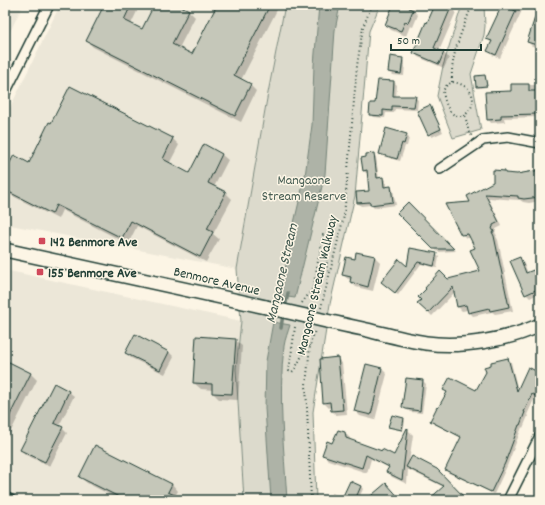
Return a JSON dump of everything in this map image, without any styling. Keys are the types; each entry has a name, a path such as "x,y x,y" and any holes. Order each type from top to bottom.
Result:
{"street":[{"path":"5,93 49,5"},
{"path":"440,169 483,140 508,137 540,144"},
{"name":"Benmore Avenue","path":"5,250 427,343 477,343 534,328 540,324"},
{"path":"508,500 540,436"},
{"path":"5,497 11,500"}],"path":[{"name":"Mangaone Stream Walkway","path":"311,500 306,384 312,318 344,216 357,66 363,27 372,5"},
{"path":"452,82 451,73 456,49 472,5"},
{"path":"452,82 466,87 472,94 473,105 471,110 465,115 457,116 452,113 443,96 443,91 446,86 452,82"},
{"path":"465,115 469,134 477,144"}],"shaded area":[{"path":"5,5 23,5 5,42"},
{"path":"60,5 285,5 237,269 5,224 5,118"},
{"path":"319,5 340,5 335,30 325,174 295,298 280,296 305,176 312,125 314,65"},
{"path":"5,270 241,321 236,369 244,500 5,500"},
{"path":"273,322 290,325 284,346 282,365 282,423 287,500 271,500 265,408 266,361"}],"green space":[{"name":"Mangaone Stream Reserve","path":"285,5 380,5 369,31 355,196 330,304 313,412 316,500 244,500 236,369 241,321 237,269"},
{"path":"462,5 484,6 484,35 471,74 481,130 453,138 437,96 443,66"}],"building":[{"path":"104,5 131,5 124,20 142,29 154,5 179,5 189,10 172,44 192,54 217,5 270,5 234,75 251,84 235,116 86,41"},
{"path":"393,5 410,5 409,8 413,10 408,23 405,22 401,31 385,25"},
{"path":"435,5 452,5 434,48 444,52 439,64 413,53"},
{"path":"502,5 516,11 496,55 487,51 492,41 486,39"},
{"path":"538,8 540,9 540,46 527,42"},
{"path":"390,56 403,58 401,74 388,72"},
{"path":"485,75 487,86 476,87 475,76"},
{"path":"378,80 394,81 393,96 416,96 414,107 392,106 392,111 383,110 383,116 369,115 370,103 375,103"},
{"path":"511,84 529,84 529,91 537,91 538,114 501,115 501,119 487,120 485,92 511,91"},
{"path":"70,86 173,138 163,159 189,173 204,144 222,154 208,183 226,192 207,229 213,232 200,257 131,221 122,238 56,205 52,214 5,190 5,172 14,155 29,163 49,122 51,123"},
{"path":"430,105 441,129 428,135 417,111"},
{"path":"386,128 407,134 404,144 402,143 397,159 379,154"},
{"path":"374,153 377,178 383,177 384,187 391,186 393,202 370,205 370,202 357,203 356,192 369,191 367,170 363,171 361,158 366,157 366,154"},
{"path":"493,170 517,174 540,170 540,197 524,199 518,198 518,196 485,194 499,222 493,225 492,228 494,232 492,232 509,307 490,311 489,308 468,313 466,305 457,307 453,287 428,313 417,303 421,300 418,297 440,271 448,279 480,271 470,250 475,248 468,234 461,235 445,204 470,202 467,196 493,182"},
{"path":"408,202 454,249 433,249 397,213"},
{"path":"410,248 437,253 434,266 418,262 395,293 381,282 399,259 407,266"},
{"path":"356,252 375,256 368,287 350,282 351,277 342,275 346,257 355,259"},
{"path":"520,257 526,273 536,269 538,274 540,273 540,288 525,295 510,261"},
{"path":"135,334 169,352 160,370 125,353"},
{"path":"196,336 236,339 232,394 212,393 212,384 193,383"},
{"path":"338,357 343,410 331,411 330,402 323,403 320,359"},
{"path":"508,358 517,391 528,367 540,373 540,387 536,396 532,394 505,463 491,492 445,470 461,437 430,421 447,392 443,390 450,377 476,390 486,372 484,367 491,365 491,362"},
{"path":"5,360 31,373 5,425"},
{"path":"366,364 382,368 371,415 354,411"},
{"path":"406,378 423,380 420,411 402,407"},
{"path":"54,383 69,391 54,423 63,427 45,462 20,450"},
{"path":"392,415 404,418 402,430 388,427"},
{"path":"407,428 402,480 386,472 389,467 366,455 362,468 322,455 327,441 332,443 338,430 345,432 346,438 382,451 382,449 394,455"},
{"path":"95,445 172,484 168,492 185,500 125,500 79,477"},
{"path":"412,456 437,469 467,500 428,500 444,486 406,467"},
{"path":"350,481 361,486 355,500 343,496"},
{"path":"386,483 401,500 366,500"}],"waterway":[{"name":"Mangaone Stream","path":"285,308 288,293"},
{"name":"Mangaone Stream","path":"281,328 283,314"}],"place":[{"name":"142 Benmore Ave","path":"42,241"},
{"name":"155 Benmore Ave","path":"40,272"}]}
